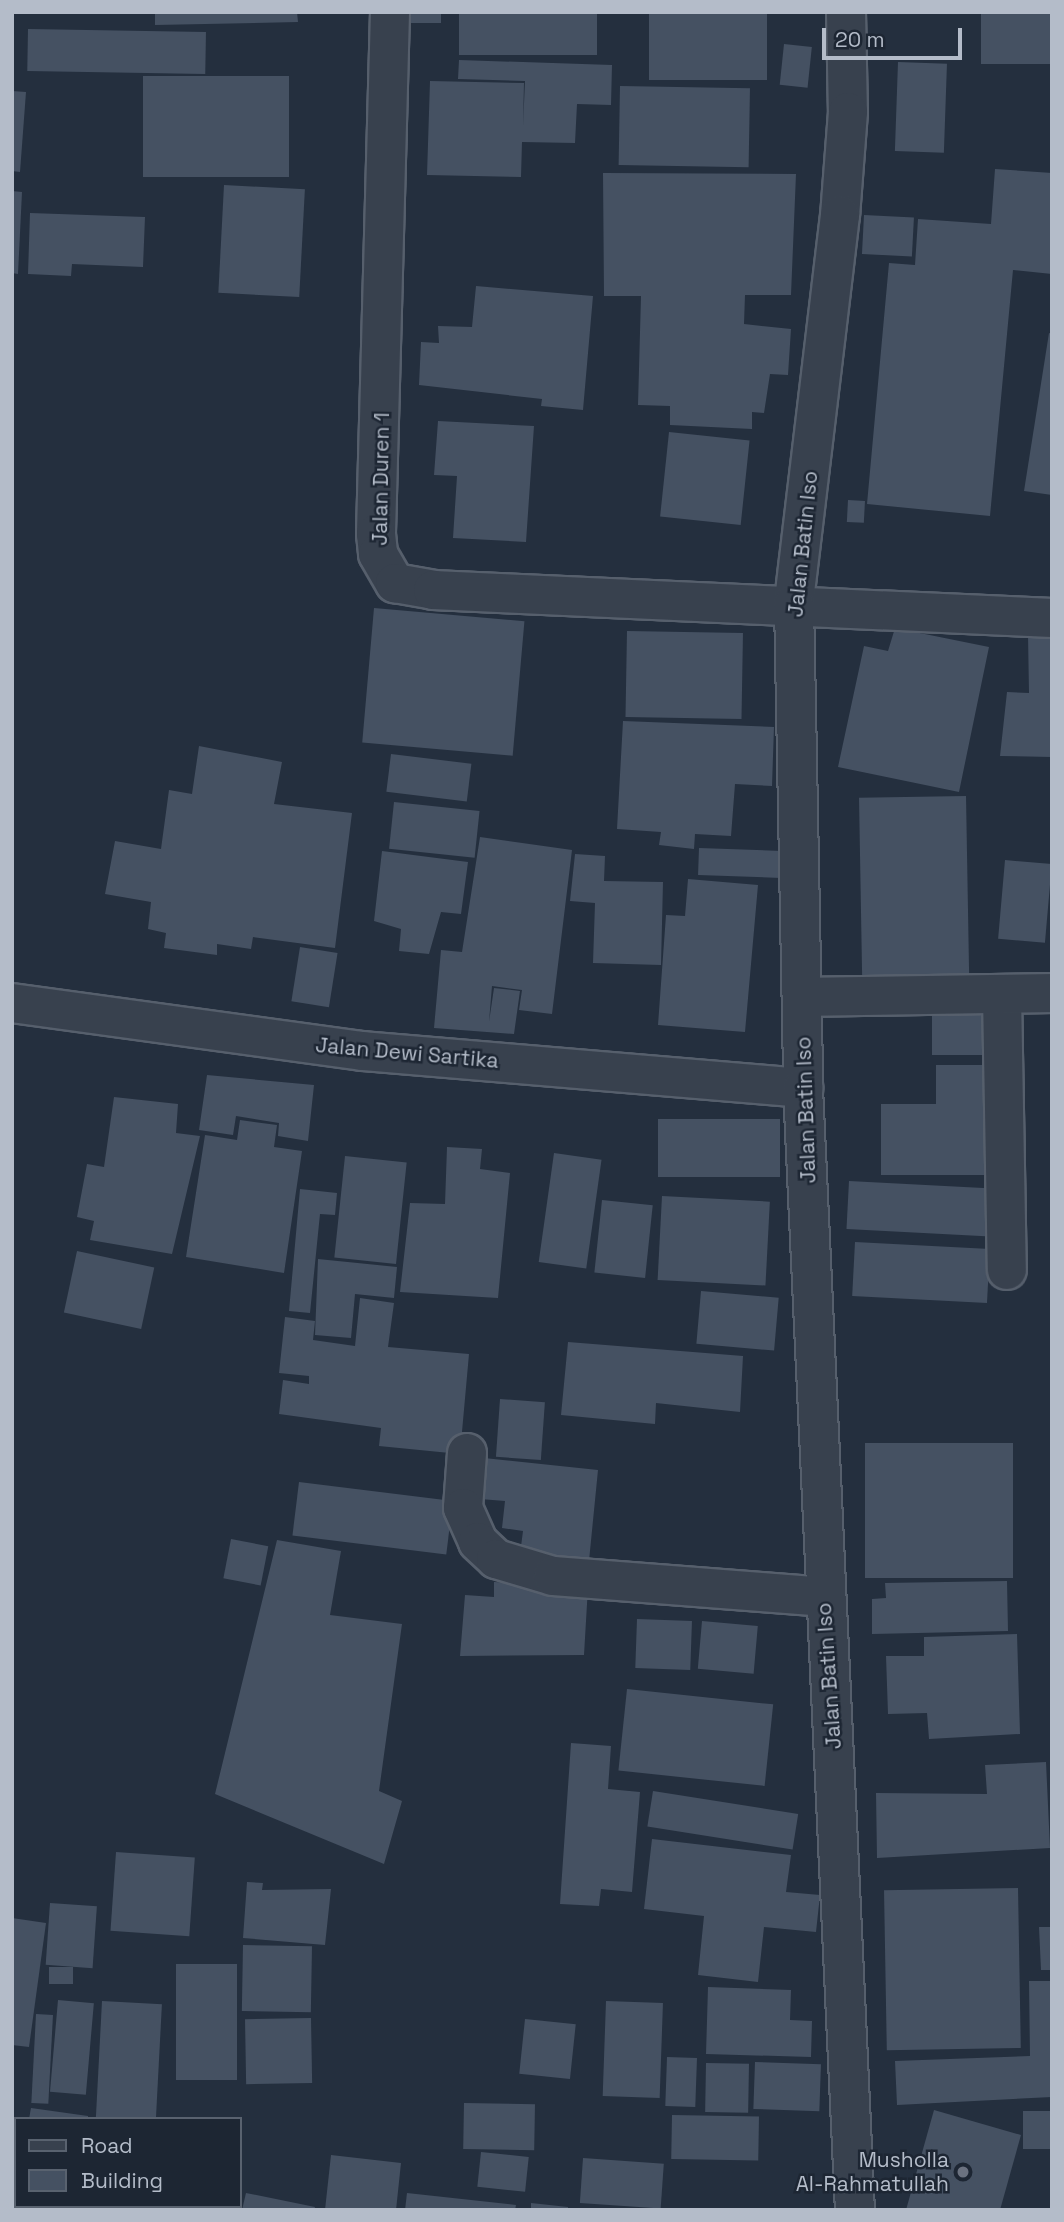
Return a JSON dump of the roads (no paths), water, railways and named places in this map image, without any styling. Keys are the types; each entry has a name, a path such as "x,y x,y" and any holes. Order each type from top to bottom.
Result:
{"street":[{"name":"Jalan Duren 1","path":"390,12 376,534 386,571 395,583 433,590 794,603 1052,618"},
{"name":"Jalan Batin Iso","path":"846,12 848,112 840,215 794,603 803,1088 823,1597 855,2210"},
{"path":"802,998 1052,993"},
{"path":"1002,994 1007,1270"},
{"name":"Jalan Dewi Sartika","path":"12,1003 362,1051 803,1088"},
{"path":"467,1452 463,1508 478,1542 496,1559 553,1576 823,1597"}],"place":[{"name":"Musholla Al-Rahmatullah","path":"963,2172"}]}
